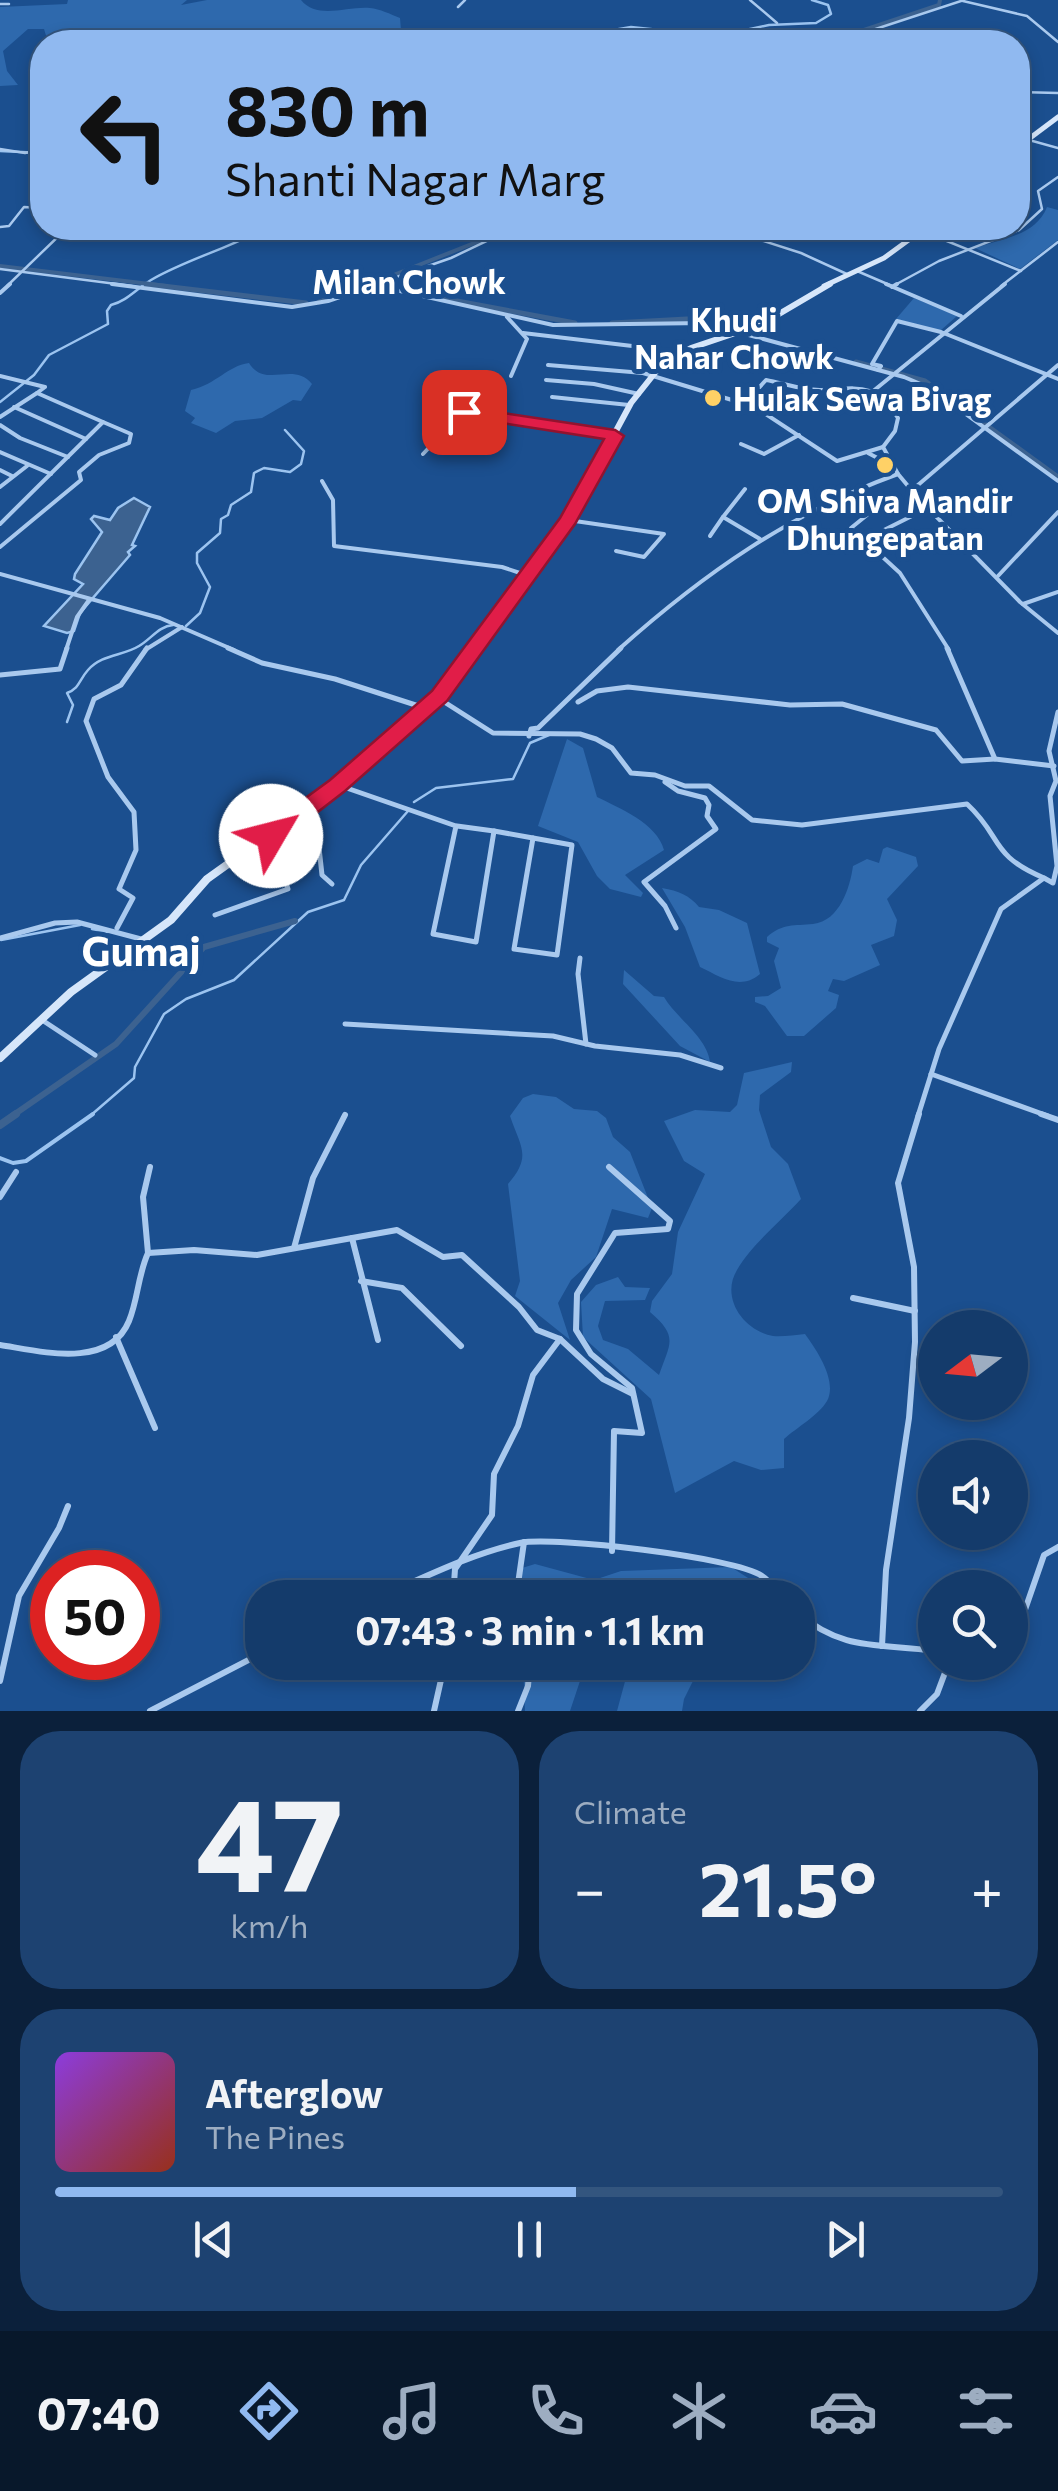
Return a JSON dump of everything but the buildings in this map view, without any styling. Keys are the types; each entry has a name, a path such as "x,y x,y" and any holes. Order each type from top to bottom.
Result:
{"main road":[{"path":"1030,140 1058,117"},
{"path":"0,1058 71,992 171,920 207,879 338,785 438,698 568,520 632,405 653,376 676,356 739,331 857,271 907,240"}],"street":[{"path":"458,7 466,0"},
{"path":"750,0 776,22"},
{"path":"873,30 965,0"},
{"path":"965,0 962,2 1030,17 1058,42"},
{"path":"0,4 10,4"},
{"path":"1030,92 1058,93"},
{"path":"1030,143 1058,148"},
{"path":"0,149 30,153"},
{"path":"1030,225 1042,209 1038,191 1058,177"},
{"path":"0,226 10,226 24,208 30,208"},
{"path":"0,293 54,240"},
{"path":"0,269 292,307 328,301 451,258 489,240"},
{"path":"770,240 849,275"},
{"path":"947,240 1021,271"},
{"path":"892,288 970,248 997,240"},
{"path":"872,392 890,373 1058,242"},
{"path":"857,271 961,316"},
{"path":"373,285 570,326 692,321 890,373 930,388 989,426 1058,481"},
{"path":"506,315 523,333 526,346 511,376"},
{"path":"878,370 881,366 872,364 896,321 941,332 1058,379"},
{"path":"523,333 649,348 676,356"},
{"path":"548,365 653,376 744,404 837,461 883,447 898,418 882,396 844,385 821,390 772,379 762,383 744,404"},
{"path":"911,492 1058,365"},
{"path":"0,376 45,387 0,417"},
{"path":"546,380 594,384 639,394"},
{"path":"0,547 80,480 79,472 99,455 129,443 132,434 36,393"},
{"path":"552,398 632,405"},
{"path":"14,407 86,439"},
{"path":"423,454 440,436 452,410 615,436"},
{"path":"0,524 103,422"},
{"path":"0,425 20,438 68,457"},
{"path":"741,444 764,454 800,435"},
{"path":"883,447 890,464 911,492 1022,604 1058,633"},
{"path":"0,452 51,474"},
{"path":"868,454 890,464"},
{"path":"0,487 27,466"},
{"path":"0,470 12,476"},
{"path":"529,736 531,729 538,728 703,574 846,490 898,474"},
{"path":"322,480 333,500 334,546 502,567 529,576"},
{"path":"710,536 745,490"},
{"path":"866,539 928,508"},
{"path":"872,511 851,528 888,555 913,588 956,664 956,676 971,699 995,759"},
{"path":"998,576 1058,512"},
{"path":"723,517 760,539"},
{"path":"568,520 664,534 644,557 616,550"},
{"path":"0,574 182,627 262,663 335,679 428,708"},
{"path":"1022,604 1058,592"},
{"path":"0,675 60,669 77,617 88,600"},
{"path":"117,928 133,898 119,889 136,850 134,812 108,777 86,721 94,699 121,685 136,659 152,643 182,627"},
{"path":"578,702 597,691 628,688 790,705 842,704 936,730 962,760 995,759 1055,768"},
{"path":"438,698 494,733 580,734 596,738 612,748 630,773 655,775 685,786 708,786 752,820 802,825 968,804 990,824 990,842 998,854 1053,883"},
{"path":"1057,893 1053,883 1057,866 1050,796 1056,786 1055,768 1049,750 1058,712"},
{"path":"655,775 678,791 704,798 709,805 707,816 716,829 644,882 665,906 676,928"},
{"path":"338,785 456,826 494,831 533,838 572,845 556,956 514,949 533,838"},
{"path":"314,802 322,875 332,884"},
{"path":"456,826 433,934 476,942 494,831"},
{"path":"215,915 288,889 271,836"},
{"path":"882,1646 886,1586 911,1405 916,1311 910,1240 896,1198 931,1074 952,1016 1002,908 1044,878"},
{"path":"0,938 22,936 60,922 117,928 144,940"},
{"path":"580,958 586,1044"},
{"path":"42,1020 94,1055"},
{"path":"345,1024 553,1036 586,1044 680,1055 721,1068"},
{"path":"931,1074 1058,1120"},
{"path":"294,1248 305,1202 329,1137 345,1115"},
{"path":"0,1346 71,1355 116,1337 128,1324 138,1273 148,1252 143,1197 150,1167"},
{"path":"610,1167 670,1222 668,1229 615,1232 578,1294 576,1330 592,1354 632,1388 642,1434 614,1431 612,1551"},
{"path":"0,1197 16,1172"},
{"path":"148,1252 194,1250 256,1255 397,1230 443,1256 462,1255 537,1330 560,1339 603,1379 633,1394"},
{"path":"352,1238 360,1282 378,1322 378,1340"},
{"path":"360,1282 402,1288 462,1346"},
{"path":"853,1298 916,1311"},
{"path":"116,1337 156,1428"},
{"path":"456,1580 460,1562 492,1515 494,1474 518,1426 538,1364 560,1339"},
{"path":"0,1681 8,1666 19,1596 43,1548 64,1524 68,1506"},
{"path":"519,1580 524,1542"},
{"path":"418,1580 524,1542 693,1556 737,1565 766,1580"},
{"path":"1028,1601 1044,1555 1058,1547"},
{"path":"815,1627 830,1640 918,1648"},
{"path":"150,1711 245,1663"},
{"path":"434,1711 441,1680"},
{"path":"518,1711 525,1700 528,1680"},
{"path":"920,1711 936,1694 942,1680"}],"shaded area":[{"path":"68,0 187,0 181,5 207,0 301,0 324,11 381,11 400,18 401,30 28,29 3,51 7,71 18,85 0,86 0,7 67,4"},
{"path":"1047,207 1058,210 1058,240 1020,269 975,248 1003,240 1030,240 1030,227"},
{"path":"914,298 957,316 940,331 896,319"},
{"path":"249,363 263,374 297,375 312,384 301,401 293,400 262,418 235,421 216,433 191,423 195,418 185,411 191,390"},
{"path":"134,498 150,507 130,555 80,613 74,631 67,633 44,626 83,584 74,579 75,574 102,532 91,519 94,516 110,520 118,508"},
{"path":"567,739 583,748 597,797 636,818 660,840 664,850 625,875 643,893 641,897 610,889 597,876 578,842 538,826"},
{"path":"887,847 916,857 918,866 887,899 897,920 894,936 871,945 880,965 844,981 833,979 828,991 839,995 836,1008 804,1036 787,1036 765,1006 755,1002 755,997 768,996 781,988 774,961 779,948 767,942 767,937 784,927 813,924 830,917 846,893 853,866 867,859 879,863"},
{"path":"662,888 683,894 699,907 719,910 747,923 760,974 738,982 700,967 685,927"},
{"path":"624,970 654,996 664,997 698,1036 710,1062 680,1046 623,984"},
{"path":"792,1062 791,1072 760,1095 759,1110 771,1147 788,1164 801,1199 743,1261 731,1291 738,1312 753,1328 773,1336 805,1334 824,1366 830,1393 819,1411 784,1439 784,1468 761,1470 734,1461 675,1493 651,1399 583,1337 581,1302 596,1285 618,1277 625,1287 650,1288 645,1300 605,1301 598,1326 603,1340 628,1349 659,1375 670,1341 665,1328 650,1312 652,1301 672,1274 678,1232 705,1174 684,1161 664,1121 695,1110 730,1112 737,1105 744,1073"},
{"path":"533,1094 556,1097 574,1109 597,1111 606,1118 613,1137 630,1152 652,1208 648,1218 612,1209 596,1257 571,1280 558,1303 570,1340 515,1296 520,1281 508,1184 520,1166 522,1152 510,1116 523,1098"},
{"path":"535,1564 594,1580 520,1580 522,1568"},
{"path":"731,1567 751,1580 594,1580 621,1571"},
{"path":"524,1680 580,1680 570,1711 525,1711"},
{"path":"625,1680 694,1680 682,1711 617,1711"}],"waterway":[{"path":"745,30 816,23 831,14 828,5 812,0"},
{"path":"864,30 939,5 940,0"},
{"path":"613,30 631,27 660,30"},
{"path":"0,151 30,152"},
{"path":"0,402 34,375 49,355 108,324 107,311 111,305 165,273 241,240"},
{"path":"366,286 482,240"},
{"path":"0,266 166,286"},
{"path":"146,284 306,303"},
{"path":"361,288 372,284"},
{"path":"319,302 345,293"},
{"path":"430,296 575,323"},
{"path":"612,323 687,319 738,331"},
{"path":"856,362 925,381 1058,477"},
{"path":"186,626 200,613 210,587 197,563 197,553 220,533 221,519 228,515 231,505 251,492 254,473 264,468 290,472 301,464 304,451 285,430"},
{"path":"67,722 73,705 67,693 94,665 133,649 173,625"},
{"path":"414,802 436,788 513,779 530,743 549,735"},
{"path":"90,1116 134,1078 135,1067 164,1014 186,999 234,980 308,912 344,900 361,865 408,811"},
{"path":"12,1116 116,1044 204,947 295,921"},
{"path":"1,940 80,925"},
{"path":"92,929 108,932"},
{"path":"145,945 177,953 180,970"},
{"path":"0,1125 16,1114"},
{"path":"0,1158 13,1163 26,1161 93,1114"}],"place":[{"name":"Hulak Sewa Bivag","path":"713,398"},
{"name":"OM Shiva Mandir Dhungepatan","path":"885,465"}],"district":[{"name":"Milan Chowk","path":"409,281"},
{"name":"Khudi Nahar Chowk","path":"734,338"},
{"name":"Gumaj","path":"141,949"}],"route":[{"path":"271,836 338,785 440,696 568,520 615,436 464,412"}]}
